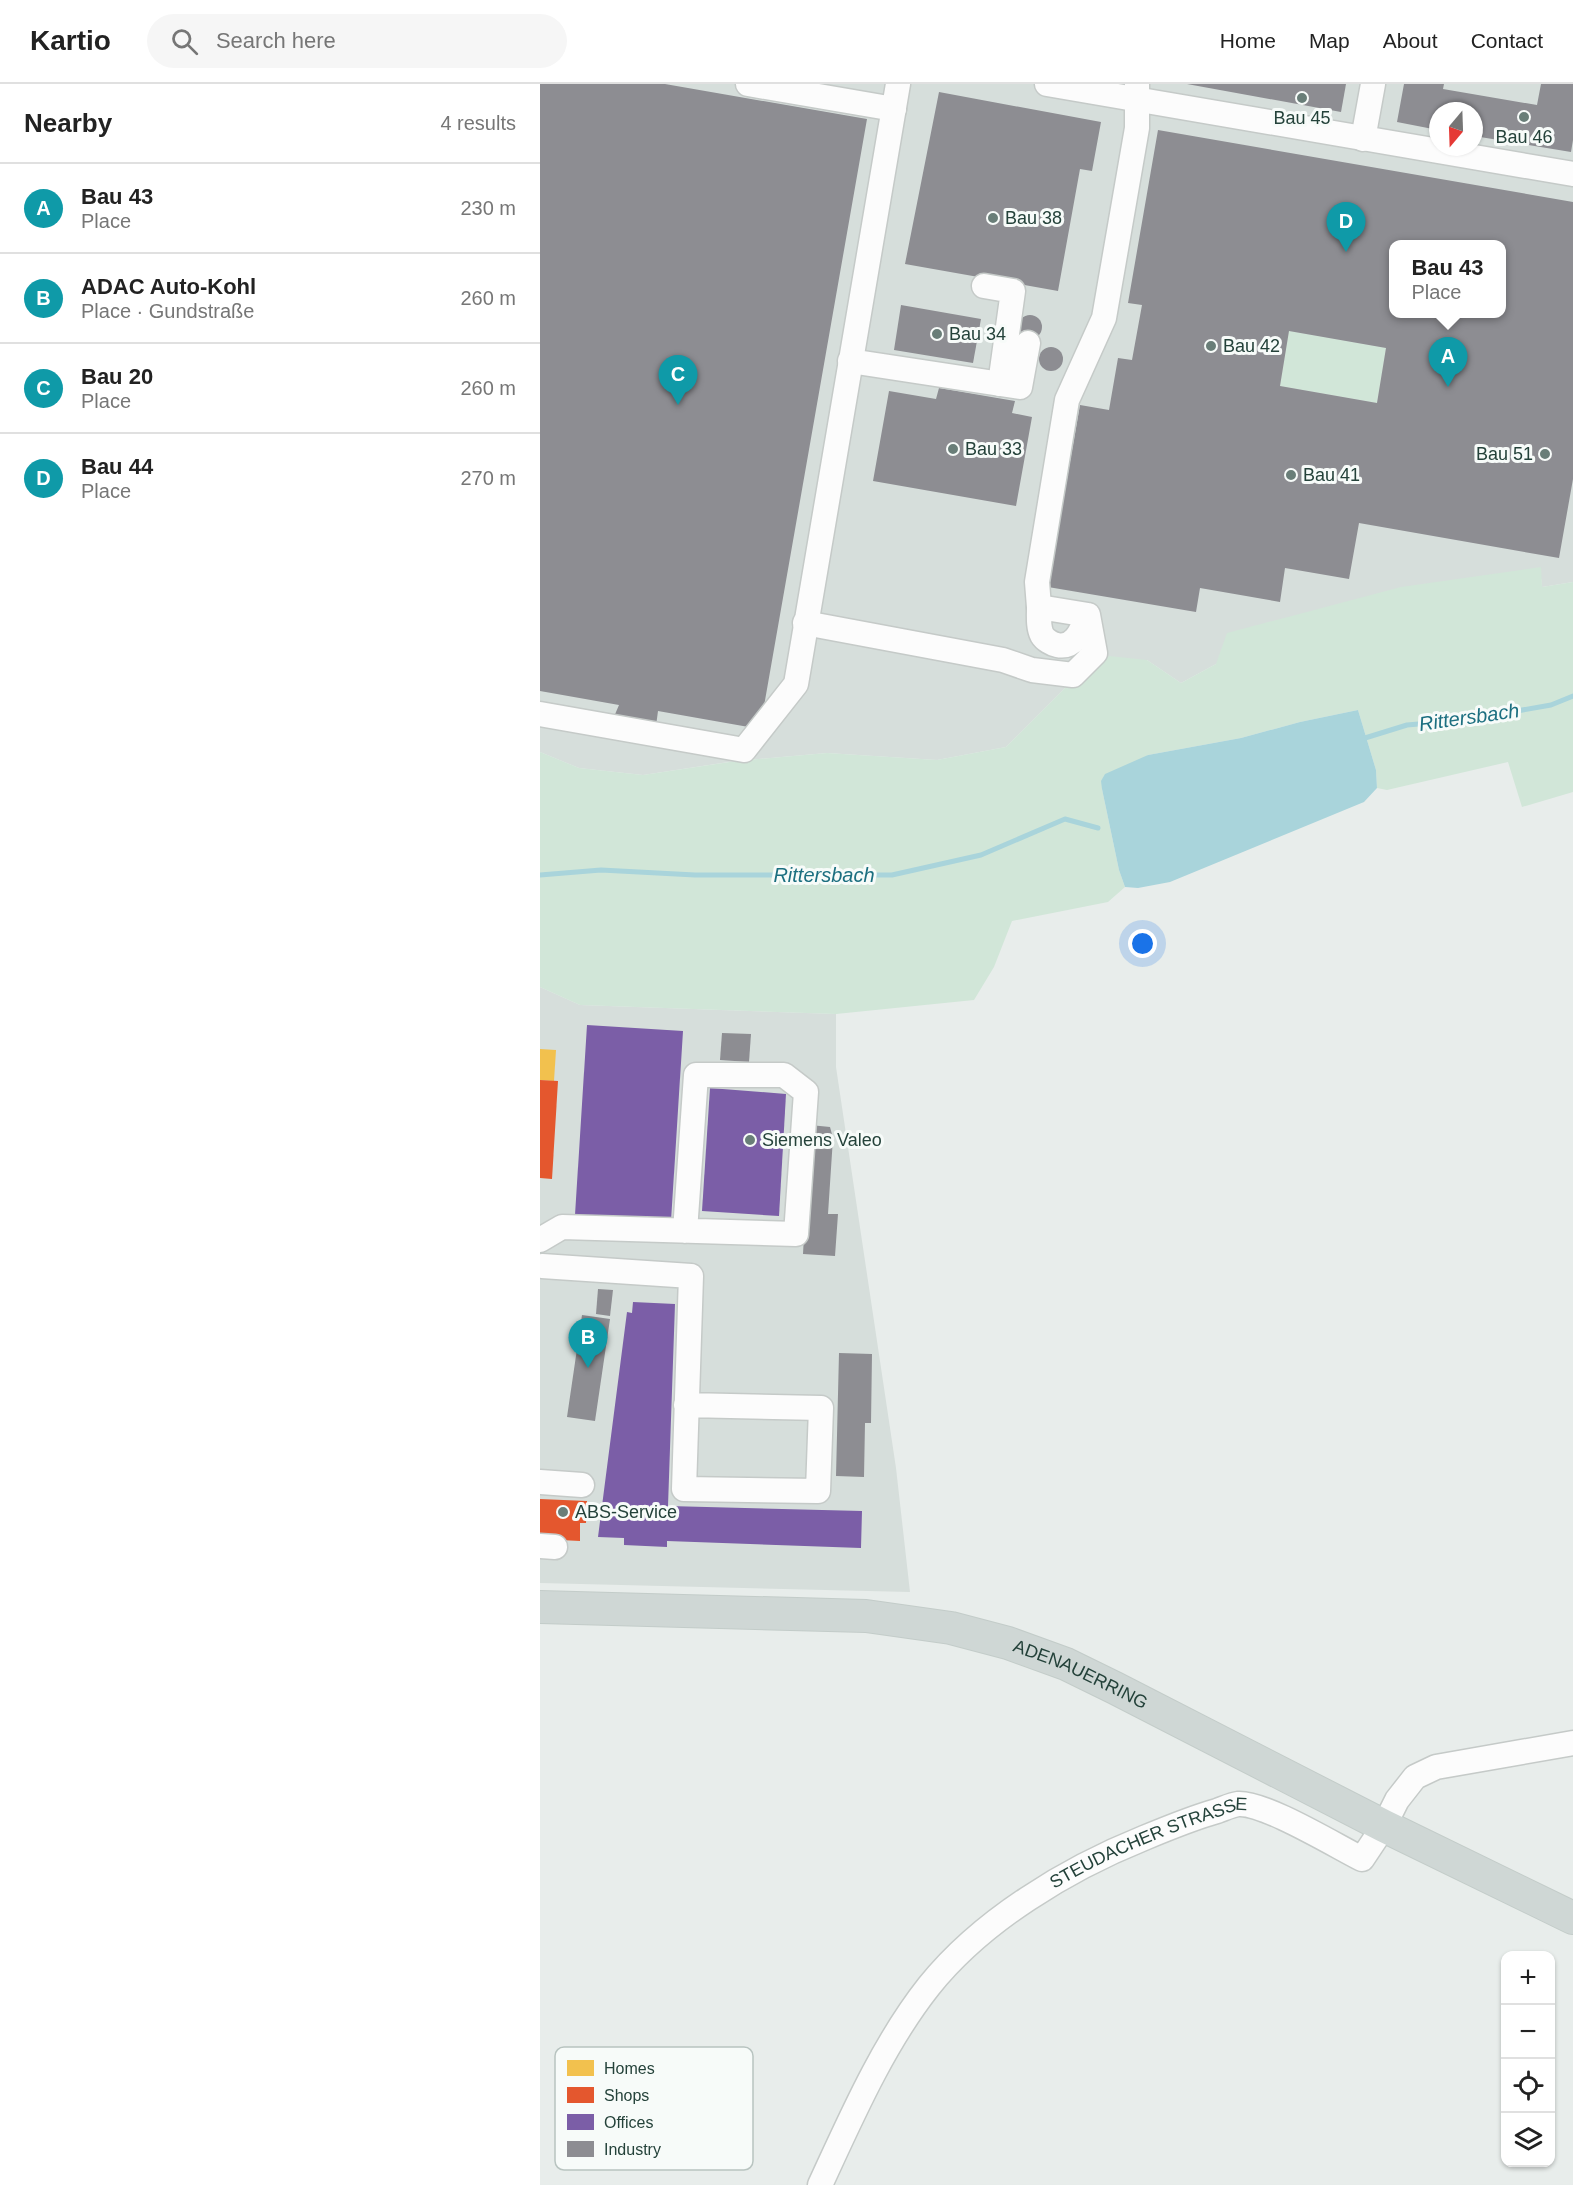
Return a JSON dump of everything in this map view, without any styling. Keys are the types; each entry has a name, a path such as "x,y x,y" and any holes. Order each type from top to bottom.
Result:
{"main road":[{"name":"ADENAUERRING","path":"540,1607 867,1617 912,1622 981,1635 1066,1664 1384,1826 1573,1918"}],"street":[{"path":"748,84 894,109"},
{"path":"540,714 744,750 795,684 898,84"},
{"path":"1047,84 1136,92 1363,139 1573,174"},
{"path":"1363,139 1372,84"},
{"path":"1088,615 1074,642 1064,646 1052,644 1043,636 1040,624 1037,582 1067,400 1104,318 1137,128 1136,92"},
{"path":"984,286 1013,291 1000,384"},
{"path":"850,361 1020,387 1028,343"},
{"path":"1039,607 1088,615"},
{"path":"805,623 1003,660 1032,670 1073,675 1095,653 1088,615"},
{"path":"540,1240 562,1227 685,1231 796,1234 806,1092 784,1075 696,1075 685,1231"},
{"path":"540,1268 691,1275 686,1405 684,1489 818,1491 821,1408 686,1405"},
{"path":"540,1482 582,1485"},
{"name":"STEUDACHER STRASSE","path":"820,2185 846,2127 897,2032 930,1986 969,1944 1041,1890 1123,1846 1192,1818 1238,1804 1260,1807 1362,1859 1384,1826 1397,1800 1415,1777 1436,1767 1573,1743"}],"shaded area":[{"path":"540,84 1573,84 1573,582 1542,587 1540,568 1216,664 1181,683 1147,660 1096,668 1068,685 1006,747 937,760 827,753 735,761 643,775 579,768 540,752"},
{"path":"540,987 580,1005 836,1014 836,1067 896,1468 910,1592 540,1583"}],"green space":[{"path":"1289,331 1386,348 1377,403 1280,386"},
{"path":"1541,567 1542,587 1573,582 1573,792 1522,807 1508,762 1387,790 1377,788 1376,770 1358,710 1300,722 1241,738 1148,755 1102,789 1119,870 1125,887 1108,902 1012,921 994,967 974,1000 836,1014 580,1005 540,987 540,752 579,768 643,775 736,761 827,753 937,760 1006,747 1068,685 1096,668 1109,656 1147,660 1181,683 1216,664 1227,633 1401,587"}],"water":[{"path":"1358,710 1376,770 1377,788 1364,802 1170,882 1138,888 1125,887 1119,870 1102,789 1101,781 1105,774 1148,755 1241,738 1300,722"}],"building: Homes":[{"path":"540,1049 556,1050 554,1081 540,1080"}],"building: Shops":[{"path":"540,1080 558,1081 552,1179 540,1178"},
{"name":"ABS-Service","path":"540,1499 587,1501 586,1523 580,1523 580,1541 540,1539"}],"building: Offices":[{"path":"587,1025 683,1031 671,1221 575,1215"},
{"path":"710,1088 786,1094 779,1216 702,1211"},
{"path":"633,1302 675,1304 668,1506 862,1511 861,1548 667,1541 667,1547 624,1545 624,1538 598,1537 627,1312 632,1313"}],"building: Industry":[{"path":"540,84 665,84 867,119 760,729 658,711 656,726 613,719 619,705 540,691"},
{"name":"Bau 45","path":"1187,84 1346,84 1341,112"},
{"name":"Bau 46","path":"1404,84 1444,84 1443,89 1537,105 1541,84 1573,84 1571,152 1483,137 1483,102 1429,102 1429,128 1397,122"},
{"name":"Bau 38","path":"939,92 1101,122 1092,171 1080,169 1058,291 905,264"},
{"path":"1158,130 1573,202 1573,479 1559,558 1359,523 1349,579 1285,568 1280,602 1200,588 1196,612 1048,587 1080,405 1109,410 1118,358 1132,360 1142,305 1128,303","holes":["1289,331 1386,348 1377,403 1280,386"]},
{"name":"Bau 34","path":"901,305 981,319 973,363 894,350"},
{"path":"1030,315 1038,319 1042,327 1038,335 1030,339 1022,335 1018,327 1022,319"},
{"path":"1051,347 1060,350 1063,359 1060,368 1051,371 1042,368 1039,359 1042,350"},
{"name":"Bau 33","path":"939,388 1015,401 1012,413 1032,417 1016,506 873,481 889,391 936,399"},
{"path":"722,1033 751,1034 749,1062 720,1060"},
{"path":"810,1125 830,1127 833,1138 828,1214 838,1214 835,1256 803,1254"},
{"path":"598,1289 613,1290 610,1316 596,1314"},
{"path":"582,1315 610,1319 595,1421 567,1417"},
{"path":"839,1353 872,1354 871,1423 865,1423 864,1477 836,1476"}],"waterway":[{"name":"Rittersbach","path":"1365,738 1407,725 1465,720 1551,705 1573,696"},
{"name":"Rittersbach","path":"540,875 601,870 695,875 892,875 981,855 1065,819 1098,828"}],"place":[{"name":"Bau 45","path":"1302,98"},
{"name":"Bau 46","path":"1524,117"},
{"name":"Bau 38","path":"993,218"},
{"name":"Bau 44","path":"1346,252"},
{"name":"Bau 34","path":"937,334"},
{"name":"Bau 42","path":"1211,346"},
{"name":"Bau 43","path":"1448,387"},
{"name":"Bau 20","path":"678,405"},
{"name":"Bau 33","path":"953,449"},
{"name":"Bau 51","path":"1545,454"},
{"name":"Bau 41","path":"1291,475"},
{"name":"Siemens Valeo","path":"750,1140"},
{"name":"ADAC Auto-Kohl","path":"588,1368"},
{"name":"ABS-Service","path":"563,1512"}]}
